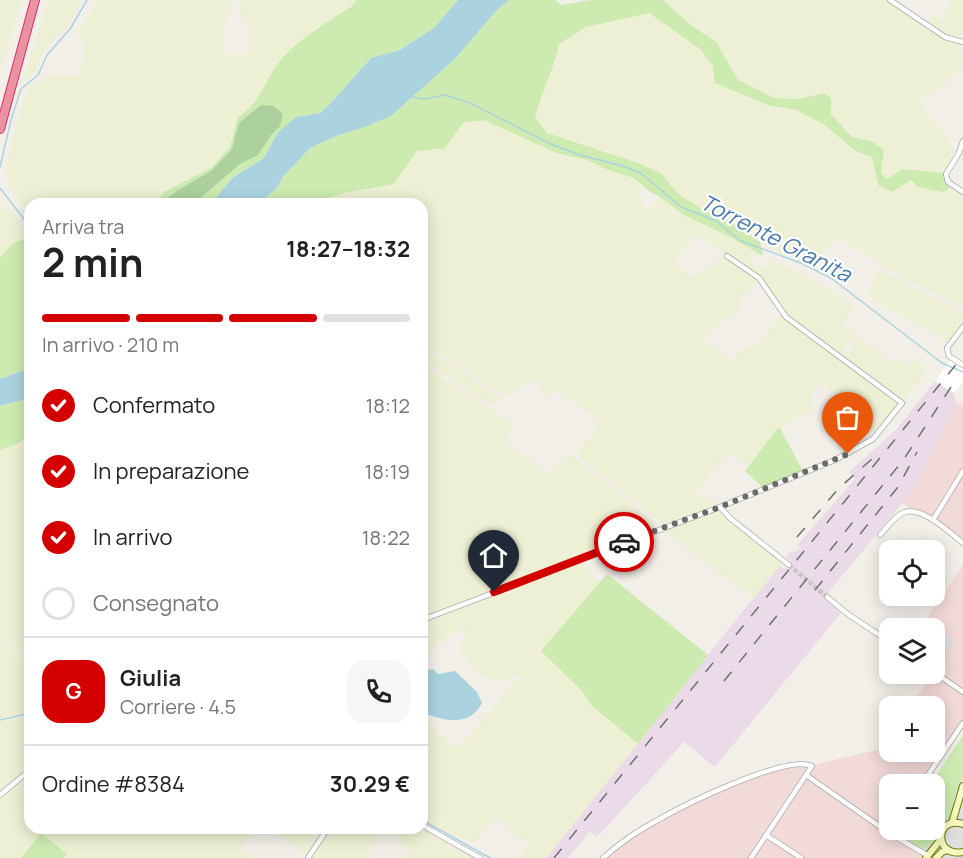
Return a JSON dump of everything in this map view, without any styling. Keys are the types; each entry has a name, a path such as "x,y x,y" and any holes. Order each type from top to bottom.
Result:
{"highway":[{"path":"0,109 30,0"},
{"path":"0,129 35,0"}],"main road":[{"path":"945,828 952,823 963,786"},
{"path":"952,823 963,824"},
{"path":"926,857 940,840"},
{"path":"941,840 947,850 961,854"},
{"path":"936,858 947,850"}],"street":[{"path":"890,0 945,37 963,42"},
{"path":"963,141 956,159 946,174 948,183 963,192"},
{"path":"428,618 720,507 825,464 859,448 877,436 903,403 786,317 759,278 727,256"},
{"path":"963,327 947,348 949,356 963,365"},
{"path":"933,520 963,471"},
{"path":"956,482 963,486"},
{"path":"720,507 730,518 789,565"},
{"path":"880,535 904,512 913,511 933,520 963,543"},
{"path":"827,597 879,635"},
{"path":"945,680 963,692"},
{"path":"929,774 963,723"},
{"path":"604,858 640,830 672,812 750,777 804,763 812,766 751,858"},
{"path":"0,795 24,775"},
{"path":"806,775 879,823"},
{"path":"428,828 480,858"},
{"path":"308,858 324,834"},
{"path":"766,835 801,858"},
{"path":"903,840 926,857"}],"shaded area":[{"path":"935,381 954,393 956,403 913,490 824,598 841,613 715,767 684,742 601,833 596,837 590,831 568,858 546,858 779,566 785,569 791,561 786,557 790,552 797,551 801,547 798,544 855,479 849,472 895,431"},
{"path":"956,403 963,404 963,543 933,520 902,503 913,490"},
{"path":"963,565 963,723 945,750 945,696 917,696 925,684 945,684 945,618 927,618 935,606 945,606 945,591"},
{"path":"945,634 954,640 945,653"},
{"path":"879,749 879,762 937,762 929,774 879,774 879,840 902,840 927,855 926,858 603,858 655,821 750,777 783,767 813,765"},
{"path":"963,787 963,858 919,858 928,840 945,840 945,814"}],"green space":[{"path":"0,0 22,0 0,73"},
{"path":"49,0 82,0 67,27 52,41 41,57 33,74 21,84"},
{"path":"97,0 233,0 230,14 223,26 222,54 248,54 250,24 238,11 238,0 356,0 352,6 313,31 249,111 238,117 230,147 211,168 166,191 159,198 24,198 24,205 10,190 5,170 23,99 33,84 56,74 80,77 85,40 77,36"},
{"path":"356,0 458,0 434,28 400,50 371,58 320,113 296,117 278,132 264,158 232,178 216,198 159,198 166,191 211,168 230,147 238,117 246,112 257,99 280,61 304,38 352,6"},
{"path":"509,0 555,0 561,5 591,0 663,0 691,25 716,42 738,80 774,98 800,99 824,93 831,98 831,114 852,137 871,141 884,150 881,173 887,179 902,169 944,173 949,189 943,192 918,187 911,180 892,192 878,185 872,157 854,150 825,125 796,110 768,105 715,83 713,66 700,49 649,13 586,27 559,44 535,117 547,133 638,163 662,174 677,193 703,210 726,219 760,242 763,256 684,215 634,178 608,170 587,160 557,153 484,120 463,123 445,148 417,151 394,184 329,198 265,198 276,189 283,177 310,148 391,116 455,59 496,11"},
{"path":"663,0 887,0 959,45 963,59 961,70 920,102 958,153 944,173 924,172 887,179 881,173 871,141 853,137 831,114 830,98 823,93 800,99 774,98 738,80 716,42 691,25"},
{"path":"951,0 963,0 963,35 954,37 928,24 932,14 943,19"},
{"path":"649,13 700,49 713,66 768,105 796,110 825,125 854,150 872,157 878,185 911,180 942,192 949,189 963,194 963,309 881,266 880,262 839,240 828,246 820,261 803,261 779,253 726,219 703,210 677,193 662,174 547,133 535,117 542,91 555,64 559,44 586,27"},
{"path":"261,105 274,106 283,114 280,126 258,155 240,164 200,198 168,198 211,171 232,149 239,123"},
{"path":"484,120 557,153 587,160 608,170 634,178 642,184 640,195 645,209 654,204 659,196 684,215 758,253 751,262 755,265 765,268 769,261 791,269 838,294 855,308 842,324 856,334 840,355 784,314 760,277 697,235 674,262 692,278 725,256 760,281 743,294 739,312 725,319 704,339 730,361 744,346 751,349 756,346 782,316 898,401 898,406 875,435 865,423 867,416 820,383 811,393 813,410 776,430 748,466 730,453 716,465 695,493 716,505 668,523 659,522 576,453 601,422 574,401 571,403 557,390 545,398 536,379 506,397 428,347 428,198 328,198 394,184 417,151 445,148 463,123"},
{"path":"0,203 14,213 24,230 24,239 12,244 0,258"},
{"path":"24,239 24,370 0,379 0,258 12,244"},
{"path":"880,269 963,313 963,325 951,338 942,341 934,333 879,304 868,295 875,272"},
{"path":"858,337 891,361 902,360 911,366 917,358 924,366 925,374 904,400 844,357"},
{"path":"428,349 501,398 495,407 428,365"},
{"path":"428,369 512,422 513,429 507,437 508,445 526,456 544,473 549,473 566,456 573,456 656,526 428,616"},
{"path":"24,400 24,439 0,450 0,406"},
{"path":"780,428 803,471 762,487 745,471 776,430"},
{"path":"24,439 24,656 0,640 0,450"},
{"path":"717,511 782,563 753,599 662,529"},
{"path":"580,562 600,583 542,651 582,691 591,705 638,744 546,858 518,858 528,844 496,817 474,844 428,822 428,725 459,748 522,674 503,681 484,678 461,653 461,644 466,634 464,627 428,653 428,620"},
{"path":"607,574 708,655 638,744 591,705 582,691 541,651"},
{"path":"0,643 24,658 24,713 0,719"},
{"path":"24,716 24,773 0,793 0,722"},
{"path":"963,735 963,778 954,798 949,821 945,823 945,774 938,774"},
{"path":"24,779 24,834 40,834 21,858 0,858 0,798"},
{"path":"428,829 478,858 403,858 409,849 394,840 398,834 428,834"},
{"path":"40,834 67,854 64,858 21,858"},
{"path":"42,834 251,834 240,849 253,858 71,858"},
{"path":"276,834 323,834 308,856"},
{"path":"326,834 380,834 368,853 375,858 309,858"},
{"path":"907,840 936,840 923,850"}],"water":[{"path":"458,0 509,0 496,11 455,59 391,116 310,148 283,177 276,189 265,198 216,198 232,178 264,158 278,132 296,117 320,113 371,58 400,50 434,28"},
{"path":"24,370 24,400 0,406 0,379"},
{"path":"433,669 438,674 455,671 477,692 482,703 477,711 463,719 455,720 428,714 428,670"}],"pier":[{"path":"954,356 963,361 963,382 954,393 935,381"}],"waterway":[{"path":"0,167 21,89 38,75 47,55 70,29 87,0"},
{"name":"Torrente Granita","path":"413,97 424,99 446,95 470,103 553,145 642,174 681,207 716,221 741,241 801,263 831,278 942,363 963,372"},
{"path":"0,188 24,219"},
{"path":"0,720 24,714"},
{"path":"428,823 490,858"}],"tunnel":[{"path":"789,565 827,597"}],"railway":[{"path":"554,858 963,356"},
{"path":"724,681 904,459 951,387"},
{"path":"815,590 898,487 917,452"},
{"path":"797,537 839,488 872,459"}],"way so far":[{"path":"624,542 720,507 848,454"}],"route":[{"path":"494,592 624,542"}]}
